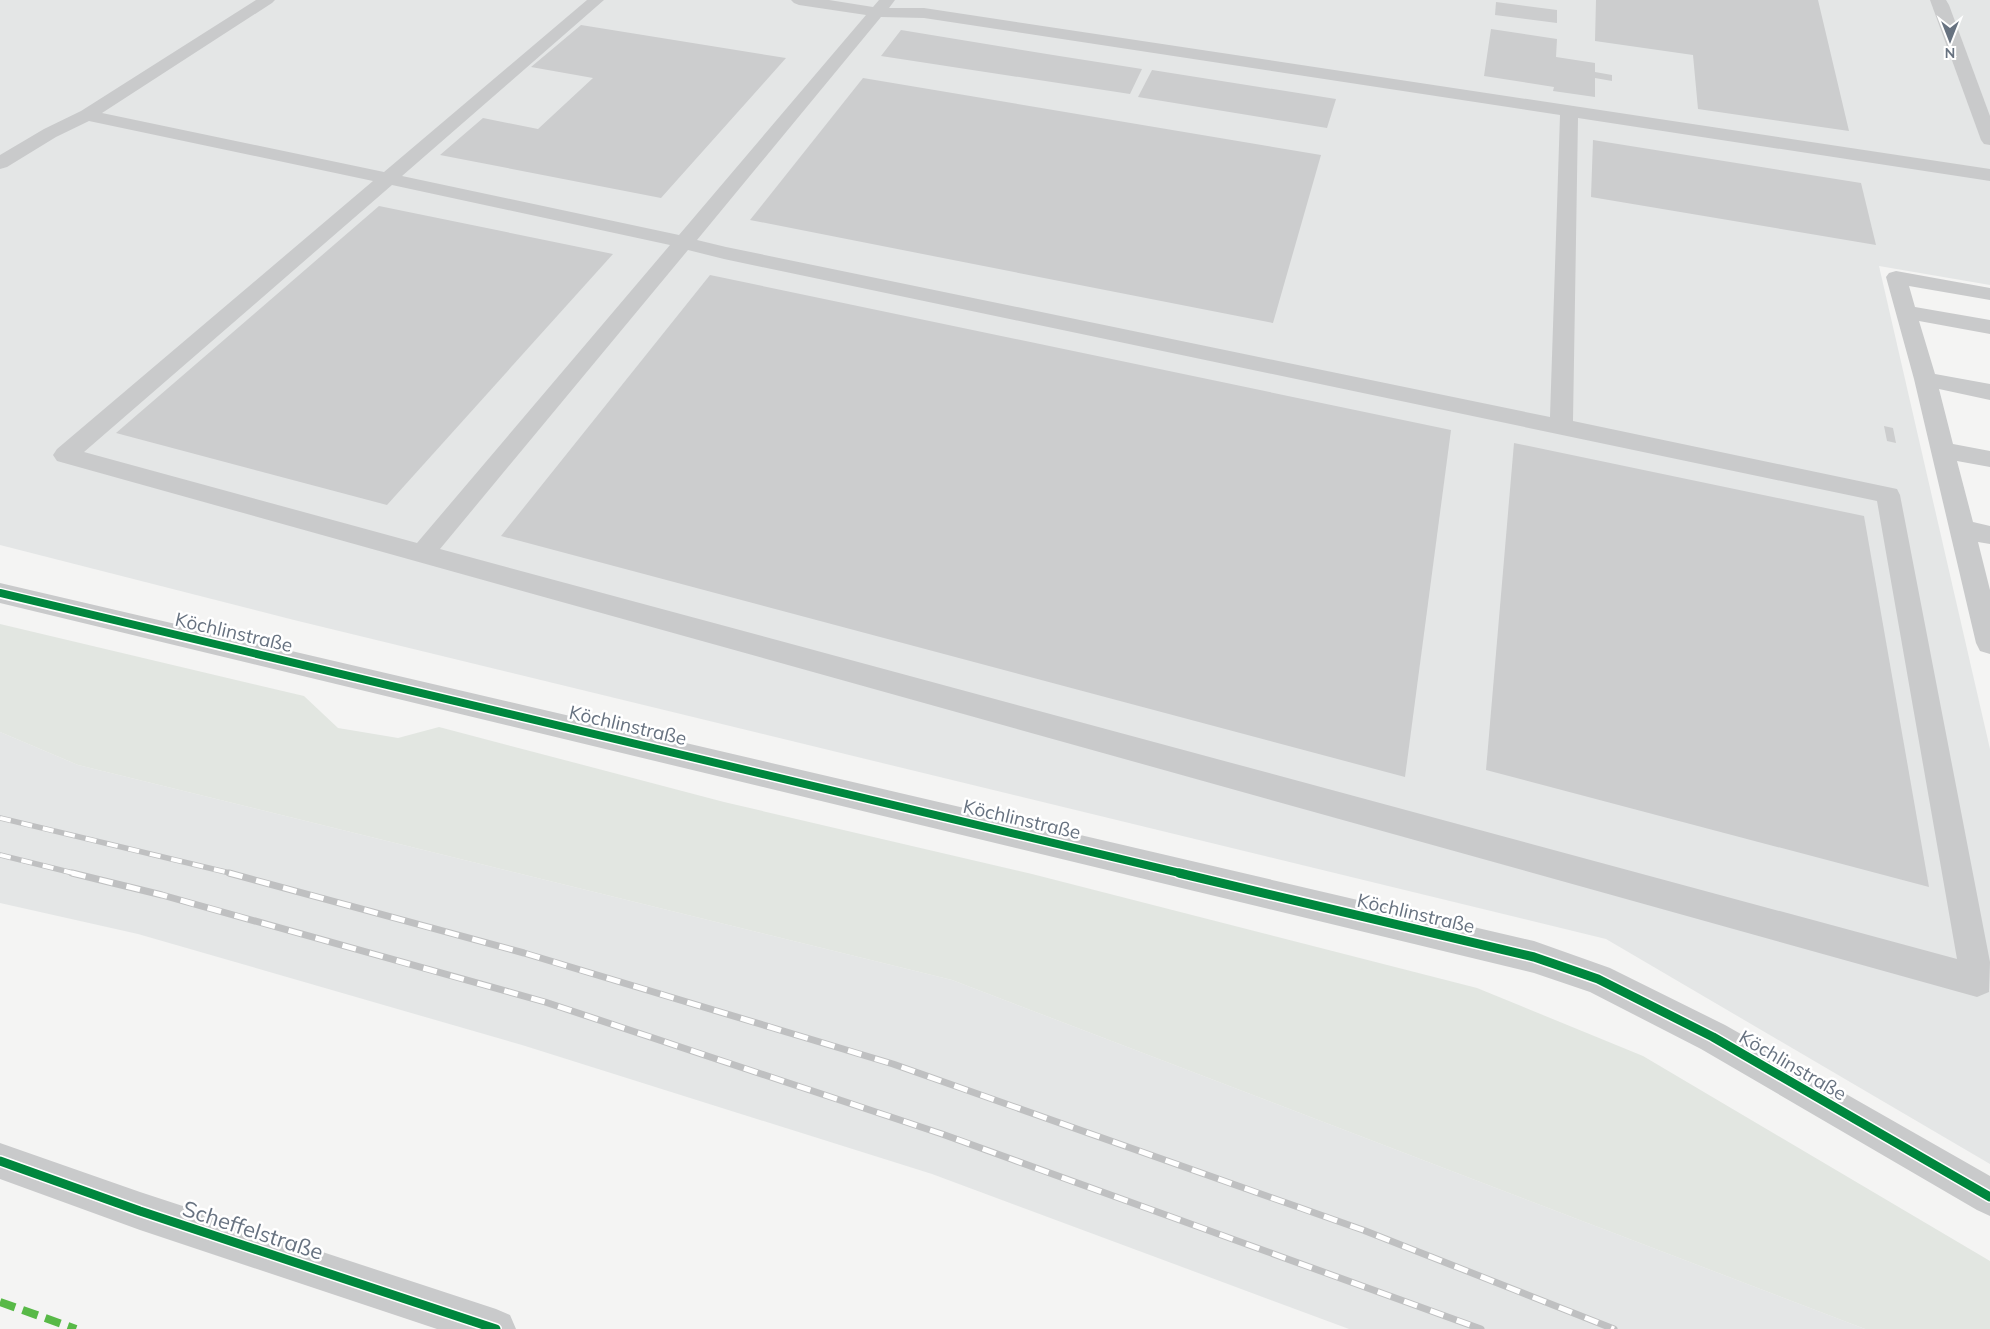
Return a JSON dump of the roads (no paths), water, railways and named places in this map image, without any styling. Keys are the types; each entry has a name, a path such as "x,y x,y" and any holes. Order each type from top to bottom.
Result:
{"street":[{"path":"3,158 87,115 268,0"},
{"path":"87,115 387,178 638,230 734,255 1888,495 1977,981 65,455 387,178 596,0"},
{"path":"799,0 882,6 1990,175"},
{"path":"1938,0 1990,140"},
{"path":"422,554 882,6"},
{"path":"1561,427 1569,111"},
{"path":"1990,294 1896,277 1925,379 1962,529 1986,609 1990,643"},
{"path":"1906,312 1990,327"},
{"path":"1925,379 1990,392"},
{"path":"1942,450 1990,459"},
{"path":"1962,529 1990,535"},
{"name":"Köchlinstraße","path":"0,594 1534,957 1598,979 1713,1038 1990,1198"},
{"name":"Scheffelstraße","path":"0,1161 140,1211 496,1329"}],"railway":[{"path":"0,818 234,874"},
{"path":"0,855 77,874"},
{"path":"72,873 162,895 545,1002 942,1134 1481,1329"},
{"path":"229,873 524,953 893,1064 1363,1230 1614,1329"}]}
